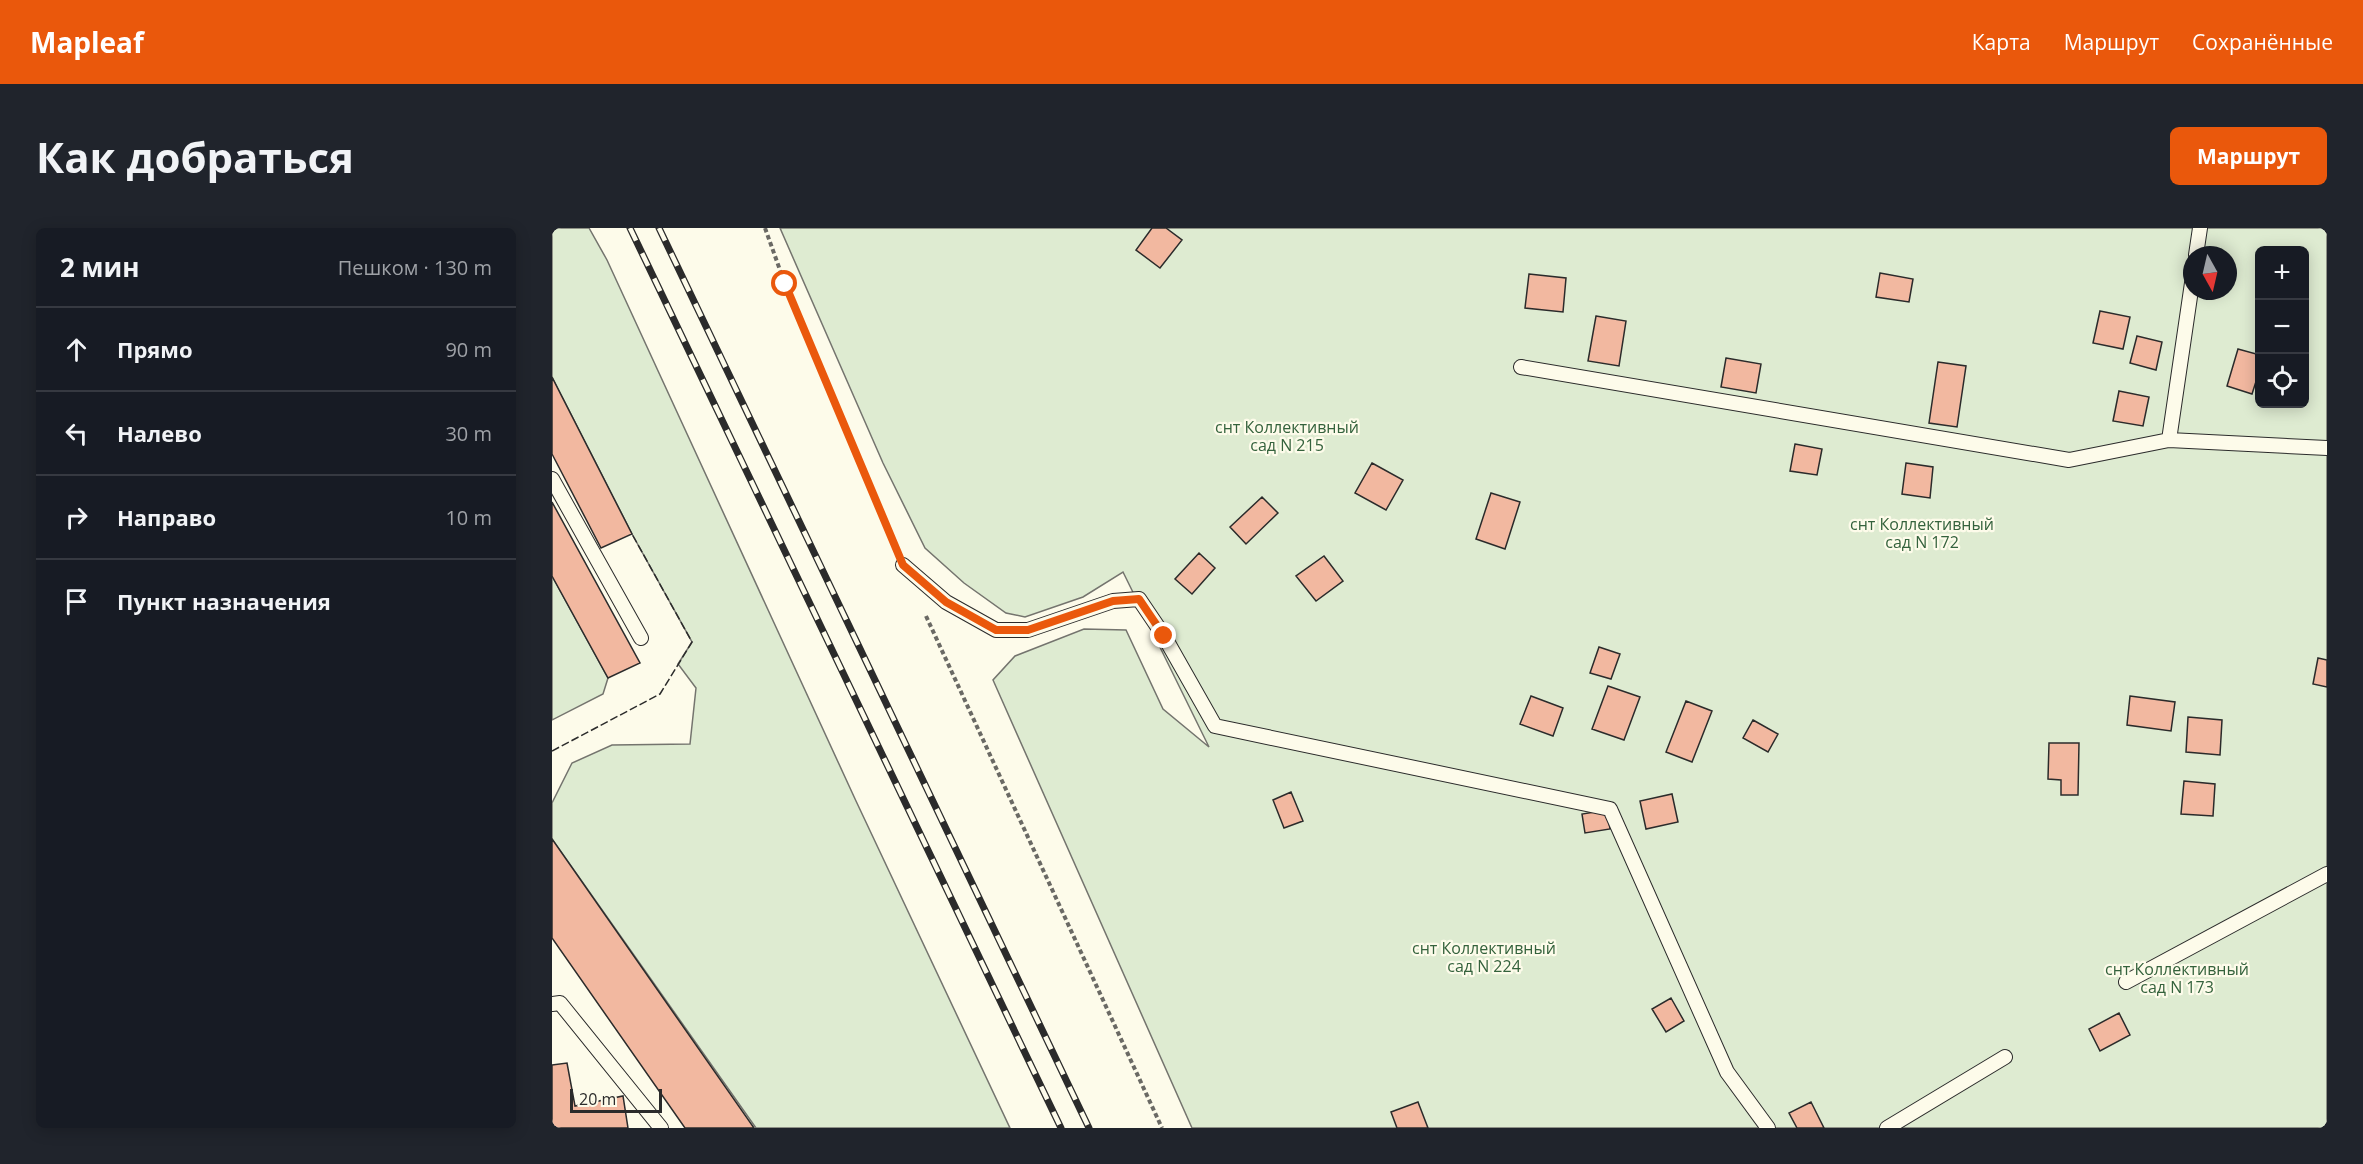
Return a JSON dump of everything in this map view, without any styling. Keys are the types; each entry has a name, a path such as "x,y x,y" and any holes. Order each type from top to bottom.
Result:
{"lane":[{"path":"2197,246 2200,228"},
{"path":"2169,440 2190,300"},
{"path":"1521,366 2069,459 2169,440 2327,448"},
{"path":"552,479 641,638"},
{"path":"903,565 946,602 996,630 1028,630 1113,601 1139,599 1164,636 1215,726 1610,808 1727,1072 1768,1128"},
{"path":"2126,982 2327,874"},
{"path":"552,1004 560,1003 661,1128"},
{"path":"1887,1128 2006,1057"}],"path":[{"path":"765,228 785,284 903,565"},
{"path":"922,608 1038,864 1162,1128"}],"green space":[{"path":"552,228 589,228 607,260 856,801 1010,1128 756,1128 552,839 552,803 572,763 612,745 690,744 696,688 678,664 692,642 632,534 552,377"},
{"path":"780,228 2327,228 2327,1128 1192,1128 993,680 1015,656 1084,629 1126,630 1163,709 1209,747 1123,572 1083,597 1025,617 1006,613 964,583 925,548 883,463"},
{"path":"552,576 608,678 603,694 552,720"}],"building":[{"path":"1152,228 1166,228 1182,240 1160,268 1136,250"},
{"path":"1880,273 1913,279 1909,302 1876,297"},
{"path":"1529,274 1566,278 1563,312 1525,308"},
{"path":"2100,311 2130,317 2123,349 2093,343"},
{"path":"1596,316 1626,321 1619,366 1588,361"},
{"path":"2137,336 2162,342 2156,370 2130,363"},
{"path":"2238,349 2255,354 2255,385 2252,394 2227,386"},
{"path":"1726,358 1761,364 1756,393 1721,387"},
{"path":"1938,362 1966,366 1957,427 1929,423"},
{"path":"552,377 632,534 601,548 552,454"},
{"path":"2119,391 2149,397 2143,426 2113,421"},
{"path":"1795,444 1822,449 1817,475 1790,471"},
{"path":"1372,463 1403,480 1386,510 1355,493"},
{"path":"1906,463 1933,467 1930,498 1902,494"},
{"path":"1491,493 1520,502 1505,549 1476,539"},
{"path":"1262,497 1278,513 1246,544 1230,527"},
{"path":"552,502 640,663 608,678 552,576"},
{"path":"1199,553 1215,568 1192,594 1175,579"},
{"path":"1324,556 1343,581 1316,601 1296,576"},
{"path":"1599,647 1620,654 1611,679 1590,673"},
{"path":"2318,658 2327,660 2327,687 2313,684"},
{"path":"1608,686 1640,697 1624,740 1592,729"},
{"path":"1531,696 1563,708 1553,736 1520,724"},
{"path":"2130,696 2175,702 2171,731 2127,725"},
{"path":"1686,701 1712,711 1692,762 1666,752"},
{"path":"2188,717 2222,720 2220,755 2186,752"},
{"path":"1753,720 1778,734 1768,752 1743,738"},
{"path":"2049,743 2079,743 2078,795 2061,795 2061,780 2048,779"},
{"path":"2184,781 2215,784 2213,816 2181,814"},
{"path":"1291,792 1303,821 1284,828 1273,800"},
{"path":"1672,794 1678,822 1646,829 1640,801"},
{"path":"1607,810 1610,829 1585,833 1582,814"},
{"path":"552,839 754,1128 685,1128 552,938"},
{"path":"1671,998 1684,1021 1666,1032 1652,1009"},
{"path":"2119,1013 2130,1035 2100,1051 2089,1029"},
{"path":"567,1063 575,1106 623,1096 628,1128 552,1128 552,1065"},
{"path":"1418,1102 1428,1128 1397,1128 1391,1112"},
{"path":"1811,1102 1824,1128 1797,1128 1789,1113"}],"railway":[{"path":"630,228 1061,1128"},
{"path":"659,228 1089,1128"}],"fence":[{"path":"552,751 660,694 692,642 632,534"}],"route":[{"path":"785,284 903,565 946,602 996,630 1028,630 1113,601 1139,599 1164,636"}],"park label":[{"name":"снт Коллективный сад N 215","path":"1287,436"},
{"name":"снт Коллективный сад N 172","path":"1922,533"},
{"name":"снт Коллективный сад N 224","path":"1484,957"},
{"name":"снт Коллективный сад N 173","path":"2177,978"}]}
